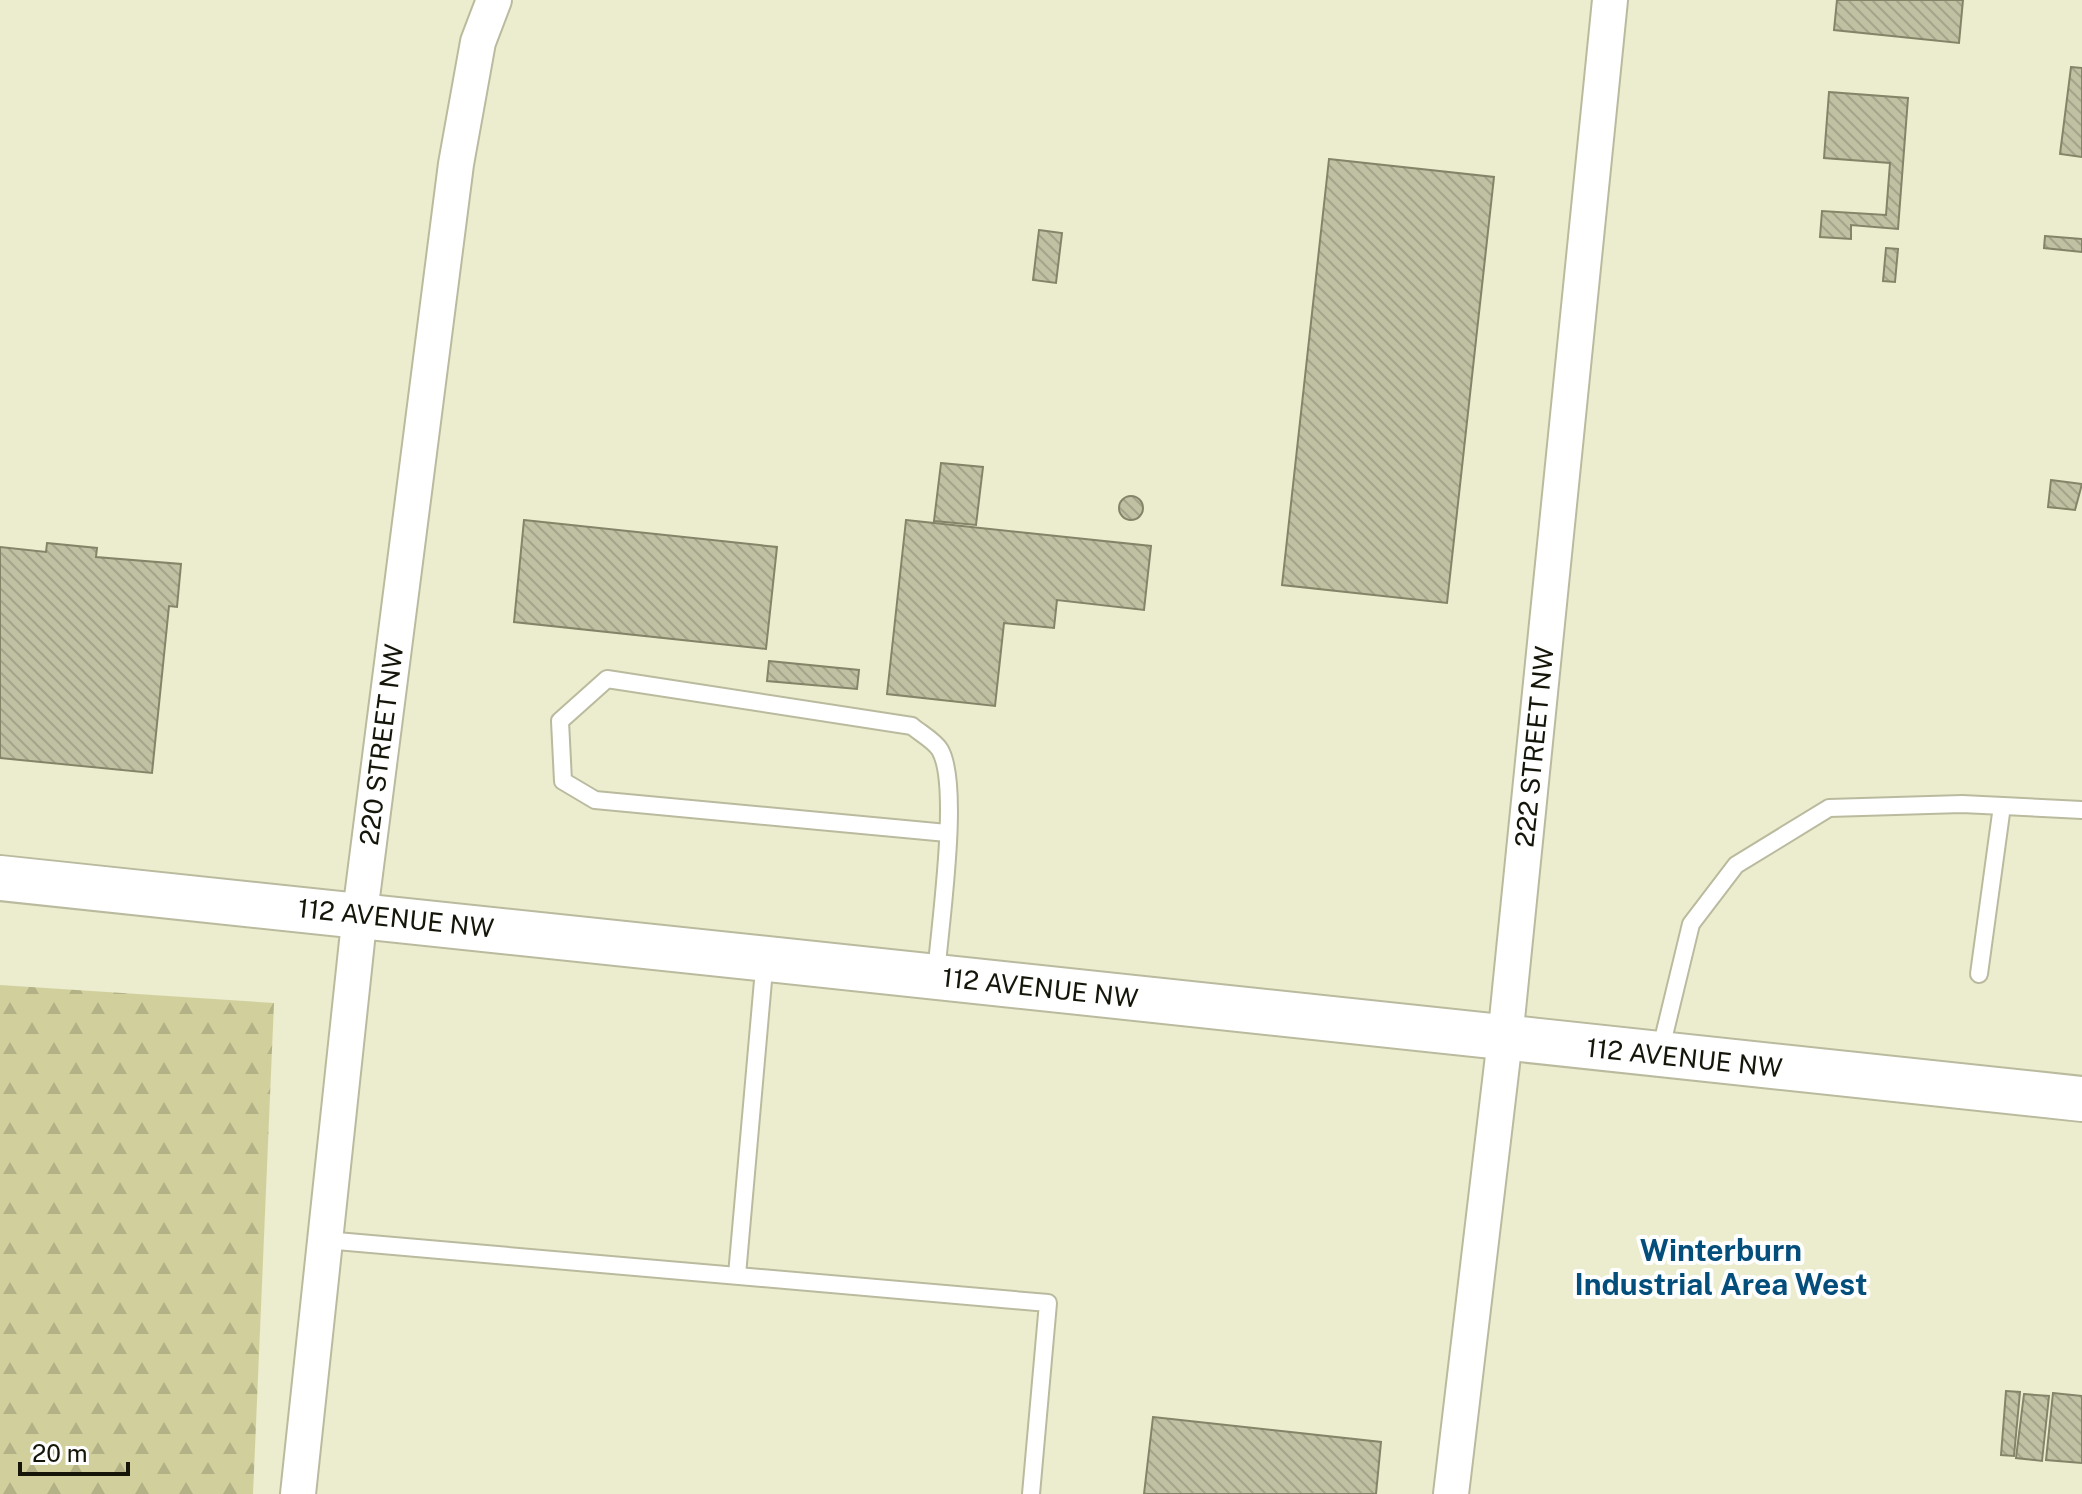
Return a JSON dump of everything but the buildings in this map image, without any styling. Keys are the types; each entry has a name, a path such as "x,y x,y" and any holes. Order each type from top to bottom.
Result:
{"street":[{"name":"220 STREET NW","path":"298,1494 360,913 456,164 478,42 494,0"},
{"name":"222 STREET NW","path":"1451,1494 1505,1039 1610,0"},
{"name":"112 AVENUE NW","path":"0,878 360,913 1659,1057 2082,1099"}],"lane":[{"path":"936,976 947,833 948,776 939,749 912,726 607,679 560,721 563,781 595,800 947,833"},
{"path":"1979,974 2002,806"},
{"path":"1659,1057 1691,924 1736,865 1829,808 2002,806 2082,810"},
{"path":"737,1275 765,958"},
{"path":"325,1240 1048,1303 1031,1494"}],"green space":[{"path":"0,985 274,1003 253,1494 0,1494"}],"district":[{"name":"Winterburn Industrial Area West","path":"1721,1268"}]}
